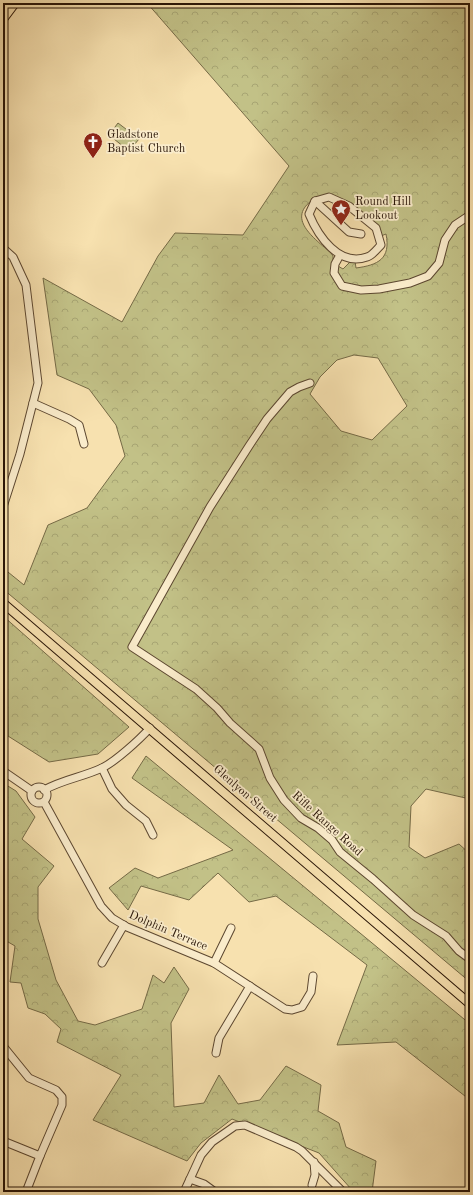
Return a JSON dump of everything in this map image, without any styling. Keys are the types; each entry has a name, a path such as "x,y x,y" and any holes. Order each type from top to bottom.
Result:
{"main road":[{"path":"3,8 6,3"},
{"path":"3,19 15,3"},
{"name":"Glenlyon Street","path":"3,604 150,728 470,1004"}],"street":[{"path":"329,197 349,206 376,228 381,245 368,257 352,260 340,255 331,248 315,228 309,214 315,201 329,197"},
{"path":"315,201 349,232 361,234"},
{"path":"340,255 335,264 334,273 342,286 361,290 410,283 428,276 439,262 445,240 454,225 470,215"},
{"path":"3,248 13,257 26,285 38,383 20,454 3,508"},
{"name":"Rifle Range Road","path":"310,383 299,386 290,392 267,419 210,507 132,647 196,689 217,708 230,723 260,749 270,778 284,800 301,818 318,828 332,840 340,852 413,915 446,936 459,951 470,959"},
{"path":"33,403 69,419 78,425 84,444"},
{"path":"44,790 58,782 110,764 150,728"},
{"path":"102,768 112,789 126,804 146,821 153,835"},
{"path":"3,771 32,791"},
{"path":"39,787 44,790 47,797 44,802 38,804 33,802 31,797 32,791 39,787"},
{"name":"Dolphin Terrace","path":"44,802 101,906 112,918 124,925 214,963 285,1009 292,1010 302,1007 311,992 313,976"},
{"path":"102,963 124,925"},
{"path":"214,963 231,928"},
{"path":"216,1053 220,1038 250,986"},
{"path":"3,1046 32,1080 56,1090 62,1096 62,1105 26,1192"},
{"path":"184,1192 201,1155 212,1142 235,1126 245,1126 296,1147 314,1162 343,1192"},
{"path":"3,1141 40,1156"},
{"path":"312,1185 315,1175 314,1162"},
{"path":"190,1179 204,1184 215,1192"}],"green space":[{"path":"147,3 470,3 470,799 426,789 411,806 409,847 425,858 459,844 470,854 470,982 3,589 3,568 24,585 48,525 87,508 125,456 116,425 89,389 57,375 43,278 122,322 158,256 175,233 243,235 289,166","holes":["314,199 347,201 381,236 386,234 387,249 385,255 376,263 364,267 356,268 355,261 350,262 343,269 333,263 333,256 331,253 305,228 302,220 302,213 306,206","354,355 378,358 407,406 372,440 341,431 310,394 320,377 337,360"]},
{"path":"118,123 139,139 129,151 109,135"},
{"path":"3,616 129,727 98,754 49,762 8,736 7,665 3,661"},
{"path":"146,756 470,1024 470,1100 396,1042 337,1045 367,965 276,896 249,902 218,873 189,900 141,886 128,910 109,888 135,868 158,878 233,850 132,778"},
{"path":"3,783 16,791 35,817 22,839 54,866 38,887 38,919 56,980 78,1021 95,1025 142,1009 153,975 164,983 174,967 189,989 171,1023 174,1107 204,1103 219,1075 238,1104 260,1100 286,1066 321,1085 318,1111 339,1123 346,1147 376,1161 372,1192 352,1190 319,1153 232,1119 201,1143 187,1161 93,1120 121,1075 57,1042 61,1029 45,1014 28,1008 21,983 10,982 15,946 3,939 3,903 5,895 3,868"}],"place":[{"name":"Gladstone Baptist Church","path":"93,159"},
{"name":"Round Hill Lookout","path":"341,226"}]}
